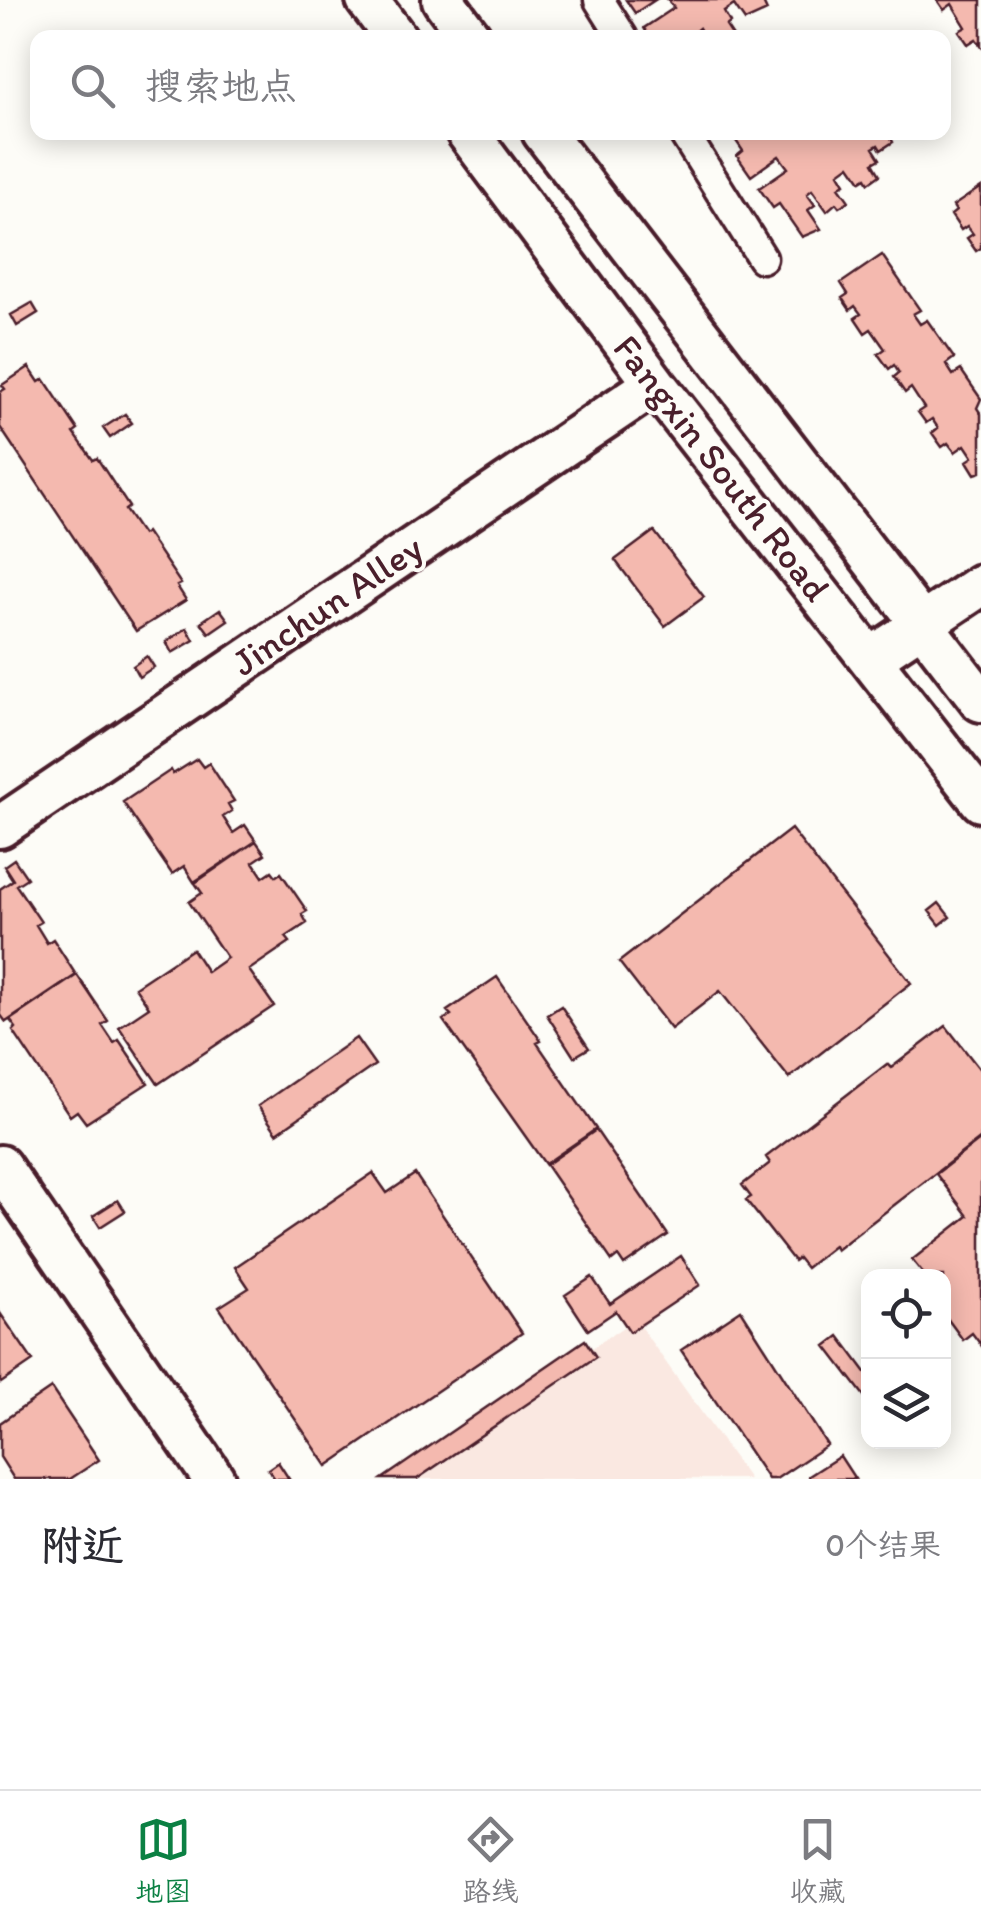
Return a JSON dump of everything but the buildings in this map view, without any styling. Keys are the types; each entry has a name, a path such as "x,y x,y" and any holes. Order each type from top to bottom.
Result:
{"main road":[{"path":"368,0 390,30"},
{"path":"443,0 465,30"},
{"name":"Fangxin South Road","path":"472,140 655,384 981,802"},
{"name":"Fangxin South Road","path":"548,140 981,701"},
{"name":"Jinchun Alley","path":"0,827 655,384"},
{"path":"870,659 981,585"},
{"path":"0,1166 214,1479"}],"street":[{"path":"599,0 618,30"},
{"path":"688,140 762,258"}],"shaded area":[{"path":"635,1319 749,1479 399,1479"}]}
